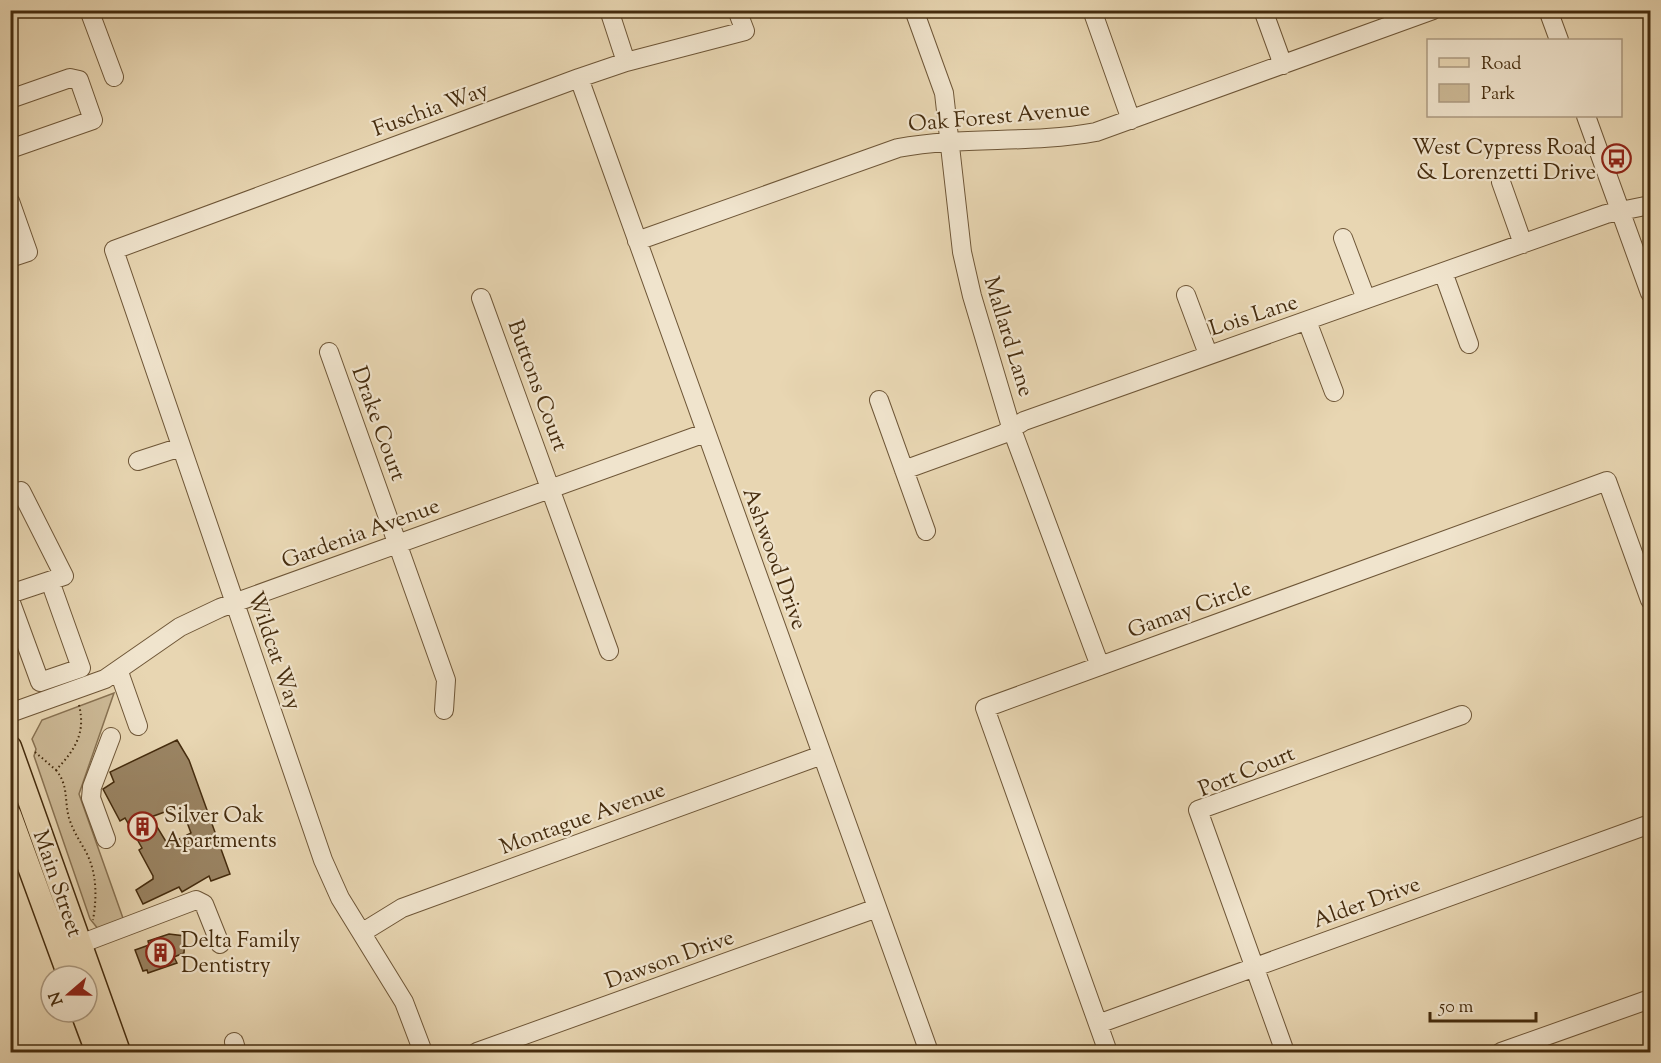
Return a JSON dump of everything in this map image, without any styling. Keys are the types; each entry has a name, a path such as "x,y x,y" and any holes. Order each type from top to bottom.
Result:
{"main road":[{"name":"Main Street","path":"10,747 119,1053"},
{"name":"Main Street","path":"10,815 65,964"},
{"path":"86,1024 97,1053"}],"street":[{"path":"10,99 70,78 79,80 112,72 89,10"},
{"path":"609,10 626,62"},
{"name":"Fuschia Way","path":"114,250 579,78 626,62 745,31 737,10"},
{"name":"Mallard Lane","path":"914,10 944,93 964,268 1011,427 1100,666"},
{"path":"1092,10 1131,120"},
{"path":"1263,10 1283,65"},
{"name":"Oak Forest Avenue","path":"637,241 883,152 923,143 1080,135 1131,120 1433,10"},
{"path":"1548,10 1559,39"},
{"name":"Ashwood Drive","path":"579,78 929,1053"},
{"path":"10,149 93,120 79,80"},
{"path":"1586,117 1650,293"},
{"path":"1501,182 1523,244"},
{"path":"10,201 28,252 10,258"},
{"name":"Lois Lane","path":"904,470 1003,434 1011,427 1208,354 1621,210 1650,205"},
{"path":"1343,238 1366,299"},
{"name":"Wildcat Way","path":"114,250 323,860 340,898 404,1002 423,1053"},
{"path":"1443,272 1469,344"},
{"path":"1186,295 1208,354"},
{"name":"Buttons Court","path":"482,298 609,651"},
{"path":"1307,321 1334,392"},
{"name":"Drake Court","path":"329,352 446,680 444,710"},
{"path":"879,400 926,531"},
{"name":"Gardenia Avenue","path":"10,713 119,672 180,627 234,603 705,433"},
{"path":"138,461 181,447"},
{"name":"Gamay Circle","path":"1098,1024 984,708 1607,481 1650,600"},
{"path":"10,495 21,491 64,576 10,594"},
{"path":"10,600 40,682 81,668 50,581"},
{"path":"119,672 138,726"},
{"name":"Port Court","path":"1254,966 1198,810 1462,715"},
{"path":"106,839 91,798 92,787 111,737"},
{"name":"Montague Avenue","path":"363,932 402,908 822,755"},
{"name":"Alder Drive","path":"1098,1024 1650,824"},
{"path":"80,944 196,900 204,904 220,944"},
{"name":"Dawson Drive","path":"477,1053 877,908"},
{"path":"1254,966 1285,1053"},
{"path":"1501,1053 1650,999"},
{"path":"1098,1024 1108,1053"}],"path":[{"path":"56,770 75,750 79,740 79,705"},
{"path":"35,752 56,770 66,786 68,816 92,867 96,896 93,920"}],"green space":[{"path":"114,693 79,794 124,921 99,930 90,919 34,756 36,749 32,739 42,720"}],"building":[{"name":"Silver Oak Apartments","path":"177,740 189,760 230,874 211,881 209,876 182,892 179,887 143,904 136,890 153,879 153,876 139,850 142,848 125,818 120,821 103,789 114,782 110,772","holes":["181,806 191,833 168,845 151,817"]},
{"name":"Delta Family Dentistry","path":"169,934 185,936 184,953 174,957 177,963 148,973 147,970 143,971 135,950 149,945 148,941"}],"place":[{"name":"West Cypress Road & Lorenzetti Drive","path":"1617,159"},
{"name":"Silver Oak Apartments","path":"143,827"},
{"name":"Delta Family Dentistry","path":"160,952"}]}
